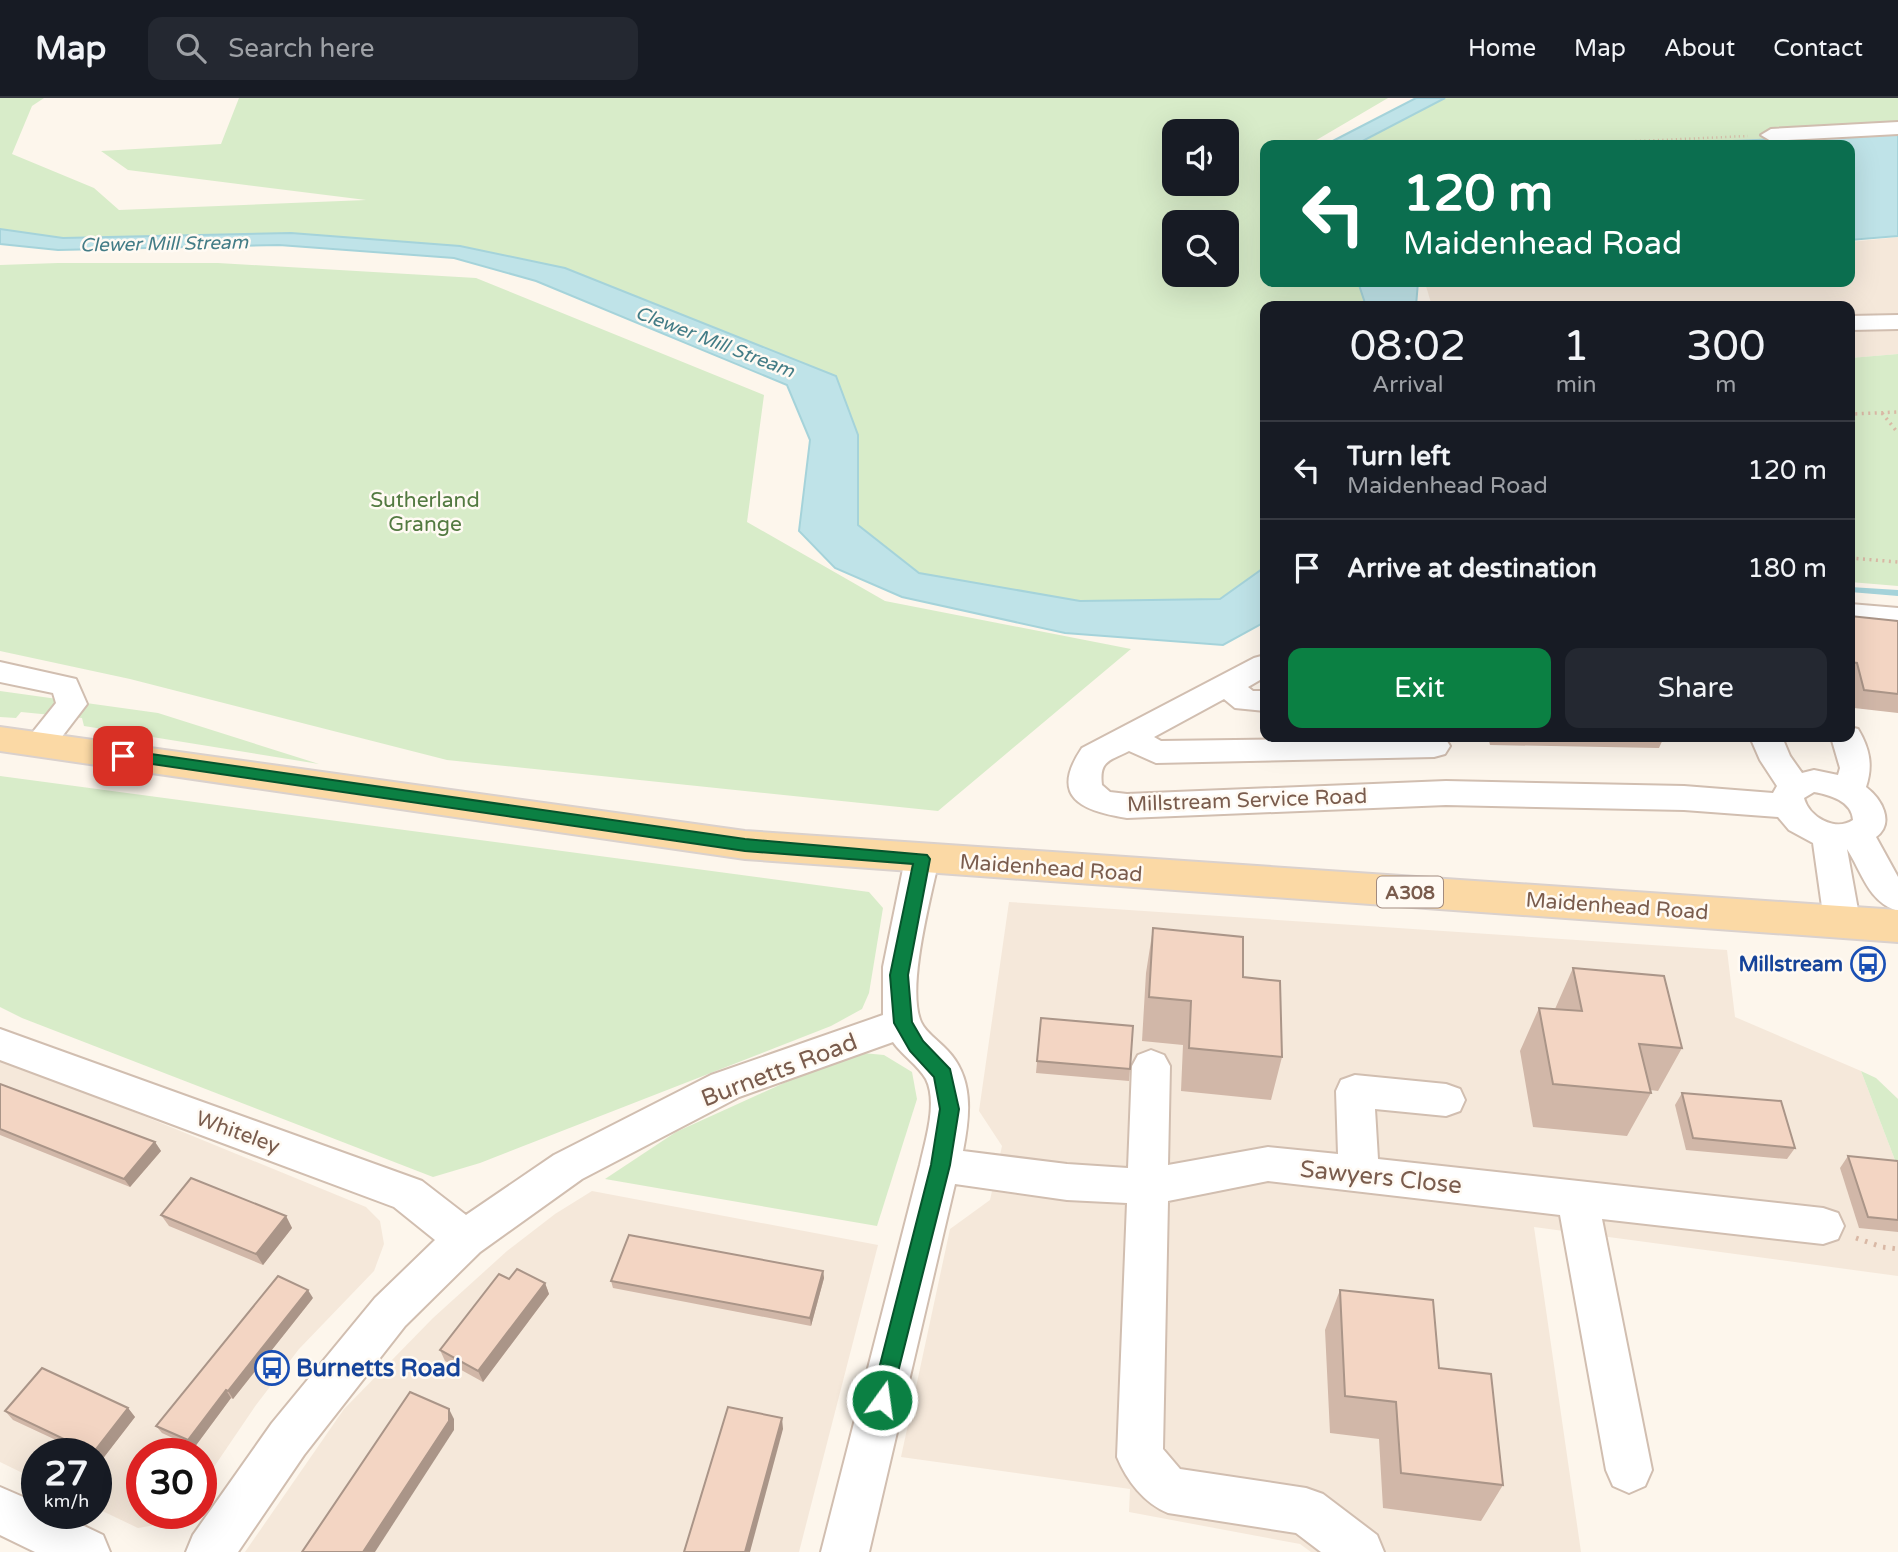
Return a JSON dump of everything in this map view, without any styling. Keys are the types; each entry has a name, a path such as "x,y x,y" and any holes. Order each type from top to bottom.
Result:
{"main road":[{"name":"Maidenhead Road","path":"0,739 524,816 745,845 1898,926"}],"street":[{"path":"1771,135 1898,128"},
{"path":"1855,323 1898,322"},
{"path":"1855,613 1898,617"},
{"name":"Millstream Service Road","path":"1260,669 1093,756 1084,770 1086,790 1101,802 1126,806 1446,793 1684,798 1791,795 1814,781 1860,817"},
{"path":"0,673 65,686 72,704 40,743"},
{"path":"1227,686 1246,701 1260,701"},
{"path":"1129,737 1156,752 1408,742"},
{"path":"1433,742 1446,793"},
{"path":"1768,742 1805,825 1860,817"},
{"path":"1848,742 1856,768 1860,817 1880,880 1898,898"},
{"path":"1842,921 1840,898 1860,817"},
{"path":"845,1552 940,1165 949,1109 943,1074 917,1046 903,1023 899,975 922,859"},
{"name":"Burnetts Road","path":"211,1552 288,1439 390,1312 465,1239 568,1167 725,1086 903,1023"},
{"name":"Whiteley","path":"0,1044 408,1194 465,1239"},
{"path":"1151,1066 1140,1457 1168,1490 1306,1511 1360,1552"},
{"path":"1359,1175 1355,1091 1446,1100"},
{"name":"Sawyers Close","path":"940,1165 1067,1182 1146,1187 1268,1164 1822,1226"},
{"path":"1578,1199 1629,1470"},
{"path":"0,1510 86,1552"}],"path":[{"path":"1660,140 1771,135"},
{"path":"1855,414 1898,412"},
{"path":"1882,413 1898,433"},
{"path":"1855,558 1898,562"},
{"path":"1822,1226 1882,1247 1898,1249"}],"shaded area":[{"path":"1898,237 1898,354 1855,358 1855,301 1430,301 1426,287 1855,287 1855,241"},
{"path":"1009,902 1727,950 1735,1017 1861,1071 1898,1168 1898,1276 1534,1227 1581,1552 1311,1552 1300,1544 1129,1512 1130,1489 901,1457 950,1229 990,1200 1002,1146 979,1111"},
{"path":"0,1057 366,1207 380,1221 384,1244 374,1271 299,1349 217,1462 217,1438 126,1438 126,1522 112,1516 112,1438 21,1438 21,1472 0,1462"},
{"path":"592,1191 878,1245 799,1552 245,1552 344,1409 433,1318 507,1251 555,1214"}],"green space":[{"path":"0,98 44,98 32,106 12,154 94,188 119,210 366,200 128,170 101,151 221,144 239,98 1388,98 1317,140 1260,140 1260,287 1360,287 1364,301 1260,301 1260,571 1220,599 1080,601 919,573 858,525 858,435 836,376 565,268 460,246 291,233 63,238 0,229"},
{"path":"1445,98 1898,98 1898,134 1756,140 1365,140"},
{"name":"Sutherland Grange","path":"218,263 476,278 764,395 747,522 885,601 1131,649 938,811 447,760 130,679 0,651 0,265"},
{"path":"1898,354 1898,586 1855,582 1855,358"},
{"path":"0,691 158,713 319,764 84,726 82,718 21,712 16,718 0,717"},
{"path":"0,776 869,892 883,908 869,993 862,1009 831,1026 480,1163 433,1177 22,1018 0,1007"},
{"path":"852,1052 884,1055 912,1072 917,1099 877,1226 605,1179 676,1132"},
{"path":"1861,1071 1876,1078 1898,1099 1898,1168"}],"water":[{"path":"1416,98 1445,98 1365,140 1335,140"},
{"path":"1898,134 1898,236 1855,240 1855,140 1756,140"},
{"name":"Clewer Mill Stream","path":"0,229 63,238 291,233 460,246 565,268 836,376 858,435 858,525 919,573 1080,601 1220,599 1260,571 1260,625 1223,645 1065,633 902,597 835,568 799,531 810,440 787,385 536,281 454,258 279,245 58,250 0,244"},
{"path":"1360,287 1418,287 1416,301 1364,301"}],"building":[{"path":"1855,617 1898,621 1898,694 1864,690 1857,663"},
{"path":"1153,928 1243,937 1243,977 1280,981 1282,1057 1189,1048 1191,1001 1149,997"},
{"path":"1573,968 1664,976 1682,1048 1639,1044 1651,1093 1553,1084 1539,1008 1582,1011"},
{"path":"1041,1018 1133,1026 1130,1069 1037,1061"},
{"path":"0,1084 155,1142 124,1179 0,1129"},
{"path":"1682,1093 1781,1101 1795,1148 1693,1138"},
{"path":"1848,1156 1898,1161 1898,1220 1868,1217"},
{"path":"191,1178 286,1216 256,1254 161,1215"},
{"path":"629,1235 823,1271 810,1318 611,1281"},
{"path":"517,1269 545,1283 478,1371 440,1350 499,1274 509,1279"},
{"path":"278,1276 308,1290 190,1438 156,1426"},
{"path":"1340,1290 1433,1300 1439,1368 1491,1374 1503,1485 1401,1473 1396,1402 1345,1396"},
{"path":"42,1368 128,1408 105,1438 62,1438 5,1411"},
{"path":"410,1392 449,1409 449,1421 363,1552 302,1552"},
{"path":"728,1407 782,1418 745,1552 684,1552"}],"waterway":[{"path":"1855,589 1898,593"}],"place":[{"name":"Millstream","path":"1868,964"},
{"name":"Burnetts Road","path":"272,1368"}],"route":[{"path":"123,756 745,845 922,859 899,975 903,1023 917,1046 943,1074 949,1109 940,1165 882,1400"}]}
